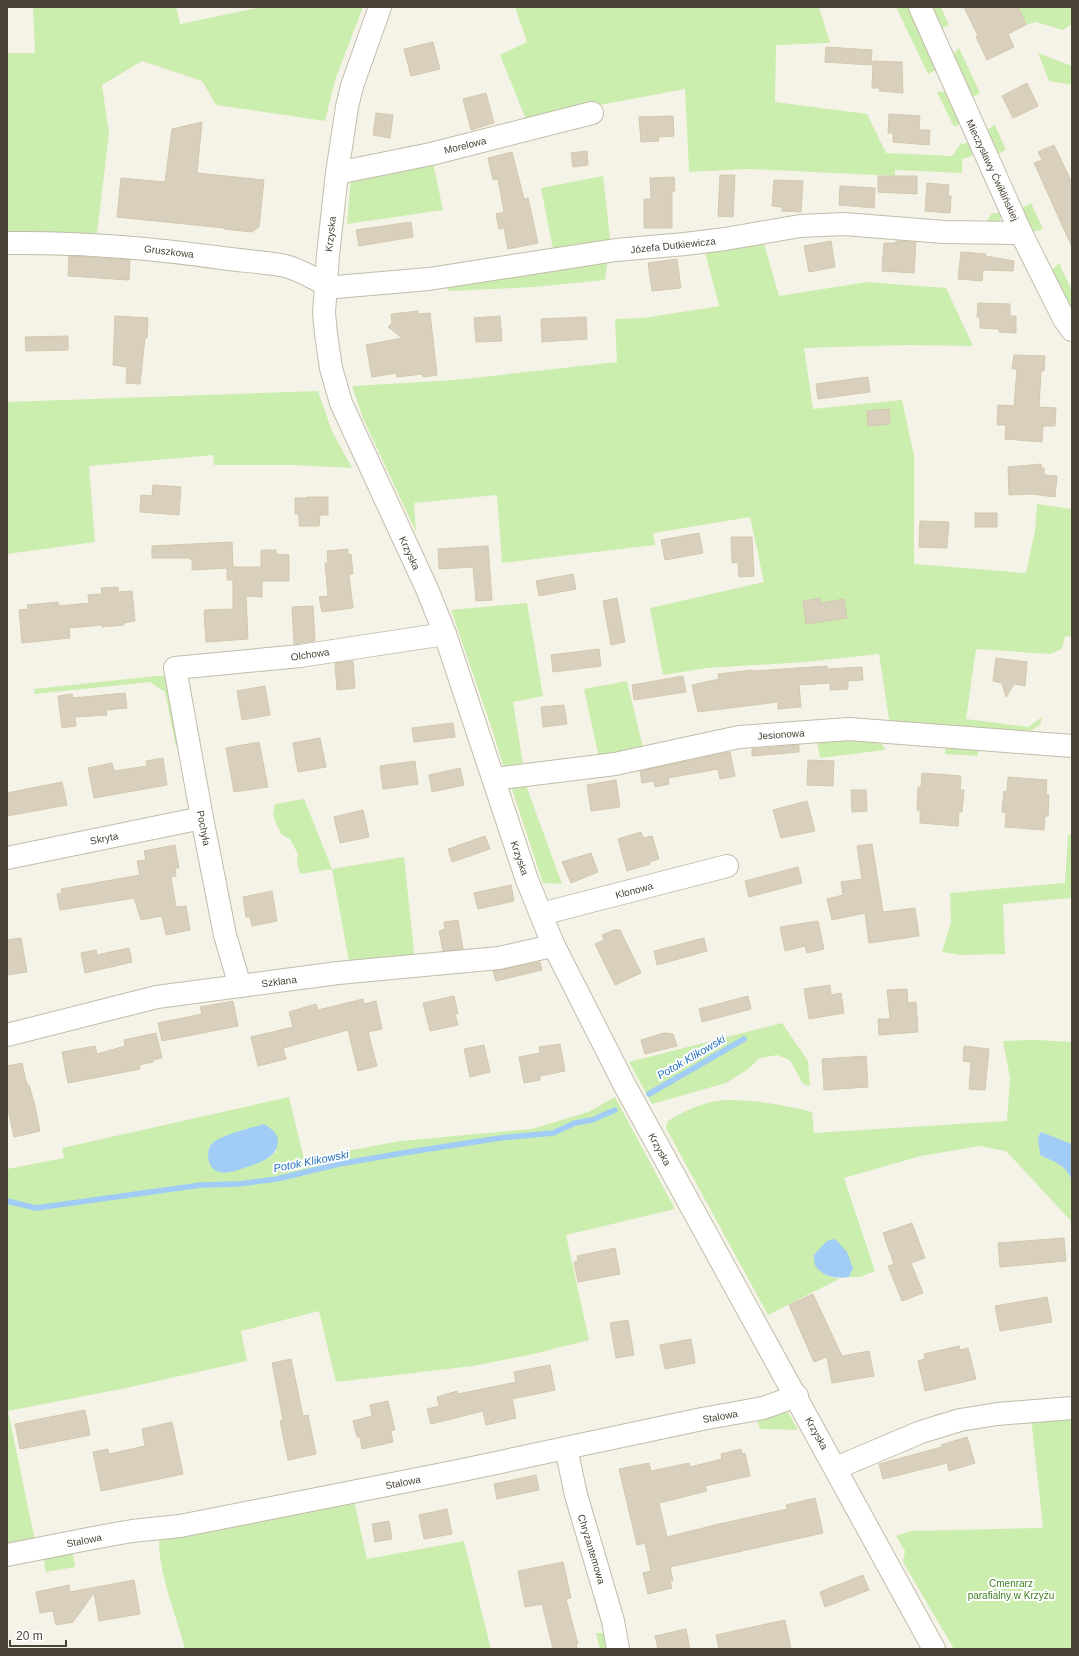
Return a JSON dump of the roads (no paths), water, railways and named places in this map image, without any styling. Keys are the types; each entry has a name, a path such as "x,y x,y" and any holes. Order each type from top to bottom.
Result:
{"street":[{"name":"Krzyska","path":"380,7 352,86 342,134 337,173 324,313 328,351 341,403 424,583 445,634 528,880 553,944 628,1090 797,1396 934,1649"},
{"name":"Mieczysławy Ćwiklińskiej","path":"920,7 1022,233 1064,319 1072,330"},
{"name":"Morelowa","path":"337,173 430,154 592,113"},
{"name":"Józefa Dutkiewicza","path":"326,285 336,287 429,279 616,250 725,239 800,226 844,224 944,232 1022,233"},
{"name":"Gruszkowa","path":"7,244 46,243 128,246 189,253 287,267 326,285"},
{"name":"Olchowa","path":"175,668 300,656 445,634"},
{"name":"Pochyła","path":"175,668 225,934 240,986"},
{"name":"Jesionowa","path":"494,779 615,764 739,737 849,729 1072,746"},
{"name":"Skryta","path":"7,858 202,818"},
{"name":"Klonowa","path":"541,914 727,866"},
{"name":"Szklana","path":"7,1035 157,997 338,973 499,958 543,948 553,944"},
{"name":"Stalowa","path":"7,1555 132,1531 180,1526 451,1473 702,1419 763,1408 797,1396"},
{"path":"836,1468 921,1432 960,1420 997,1414 1072,1408"},
{"name":"Chryzantemowa","path":"566,1448 576,1495 613,1621 618,1649"}],"water":[{"path":"264,1124 274,1132 278,1139 273,1154 257,1164 231,1172 225,1173 213,1169 209,1161 208,1152 215,1141 239,1131"},
{"path":"1041,1132 1072,1144 1072,1181 1063,1167 1040,1155 1038,1137"},
{"path":"835,1239 847,1252 853,1268 849,1277 840,1278 826,1275 815,1265 814,1255 827,1241"}],"waterway":[{"name":"Potok Klikowski","path":"649,1094 744,1039"},
{"name":"Potok Klikowski","path":"7,1201 36,1208 201,1185 238,1184 277,1179 339,1164 403,1153 500,1138 553,1133 575,1123 592,1120 615,1110"}],"park label":[{"name":"Cmenrarz parafialny w Krzyżu","path":"1011,1588"}]}
